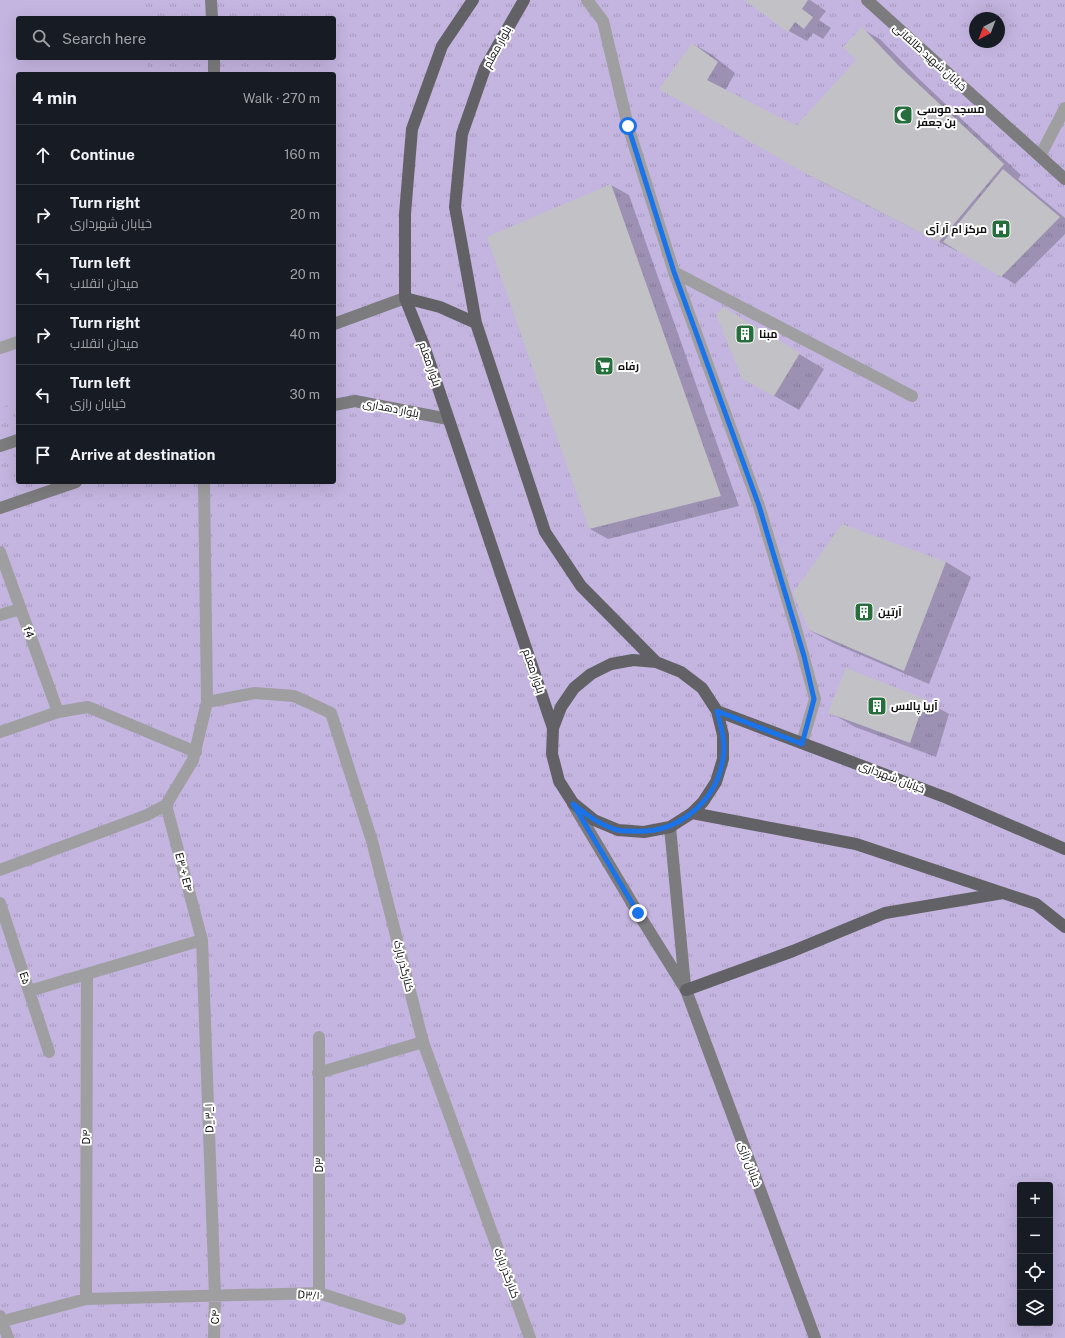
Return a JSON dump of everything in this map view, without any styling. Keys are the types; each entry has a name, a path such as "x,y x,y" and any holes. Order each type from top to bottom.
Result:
{"main road":[{"name":"بلوار معلم","path":"473,0 442,46 412,129 405,214 405,298 423,343 553,728"},
{"name":"بلوار معلم","path":"524,0 485,68 462,134 455,207 476,323 545,532 581,586 656,662"},
{"path":"405,298 440,307 476,323"},
{"path":"633,660 656,662 681,672 702,688 717,711 723,735 723,759 716,782 703,802 692,813 670,827 644,832 618,830 594,820 573,804 559,780 552,754 553,728 561,707 574,688 591,674 611,664 633,660"},
{"name":"خیابان شهرداری","path":"717,711 947,798 1065,848"},
{"path":"692,813 856,844 1036,904 1065,927"},
{"path":"686,990 793,951 886,913 1004,893"}],"street":[{"path":"211,0 212,16"},
{"path":"587,0 603,22 628,126 674,272 759,506 804,656 814,699 802,744"},
{"name":"خیابان شهيد طالقانی","path":"866,0 1065,180"},
{"path":"214,60 214,72"},
{"path":"1040,156 1065,108"},
{"path":"674,272 912,396"},
{"path":"336,323 405,298"},
{"path":"0,348 16,343"},
{"name":"بلوار دهداری","path":"336,405 355,402 448,419"},
{"path":"0,446 16,441"},
{"path":"0,508 70,484"},
{"path":"0,870 147,815 166,805 193,760 207,702 204,484"},
{"name":"f4","path":"0,552 58,712"},
{"path":"0,615 20,609"},
{"name":"کنارگذر پارک","path":"207,702 255,693 294,696 331,714 372,840 423,1042 530,1338"},
{"path":"0,732 58,712 88,707 196,752"},
{"name":"خیابان رازی","path":"573,804 686,990 815,1338"},
{"name":"E۳ + E۴","path":"166,805 202,940"},
{"name":"خیابان رازی","path":"670,827 686,990"},
{"name":"E۵","path":"0,904 49,1052"},
{"path":"29,991 202,940"},
{"name":"D_۳_۱","path":"202,940 215,1296"},
{"name":"D۴","path":"86,1299 87,974"},
{"name":"D۳","path":"318,1037 319,1293"},
{"path":"318,1073 423,1042"},
{"name":"D۳/۱۰","path":"1,1320 86,1299 319,1293 400,1319"},
{"name":"C۴","path":"214,1338 215,1296"},
{"path":"1,1320 8,1338"}],"green space":[{"path":"0,0 1065,0 1065,1338 0,1338"},
{"path":"0,0 142,0 143,16 16,16 16,60 146,60 148,72 16,72 16,403 0,408"}],"building":[{"path":"744,0 808,0 802,9 813,17 804,29 795,22 788,32"},
{"name":"مسجد موسی بن جعفر","path":"862,27 899,66 1004,164 939,242 803,172 659,89 692,43 718,62 707,80 797,125 856,60 843,47"},
{"name":"مرکز ام آر آی","path":"1003,169 1060,217 1001,277 943,242"},
{"name":"رفاه","path":"611,184 721,496 589,529 487,237"},
{"name":"مبنا","path":"723,307 800,353 774,396 742,379 716,314"},
{"name":"آرتین","path":"842,524 946,562 904,671 809,630 793,593"},
{"name":"آریا پالاس","path":"846,668 925,699 910,743 828,713"}],"place":[{"name":"مسجد موسی بن جعفر","path":"903,115"},
{"name":"مرکز ام آر آی","path":"1001,229"},
{"name":"مبنا","path":"745,334"},
{"name":"رفاه","path":"604,366"},
{"name":"آرتین","path":"864,612"},
{"name":"آریا پالاس","path":"877,706"}],"route":[{"path":"628,126 674,272 759,506 804,656 814,699 802,744 717,711 723,735 723,759 716,782 703,802 692,813 670,827 644,832 618,830 594,820 573,804 638,913"}]}
